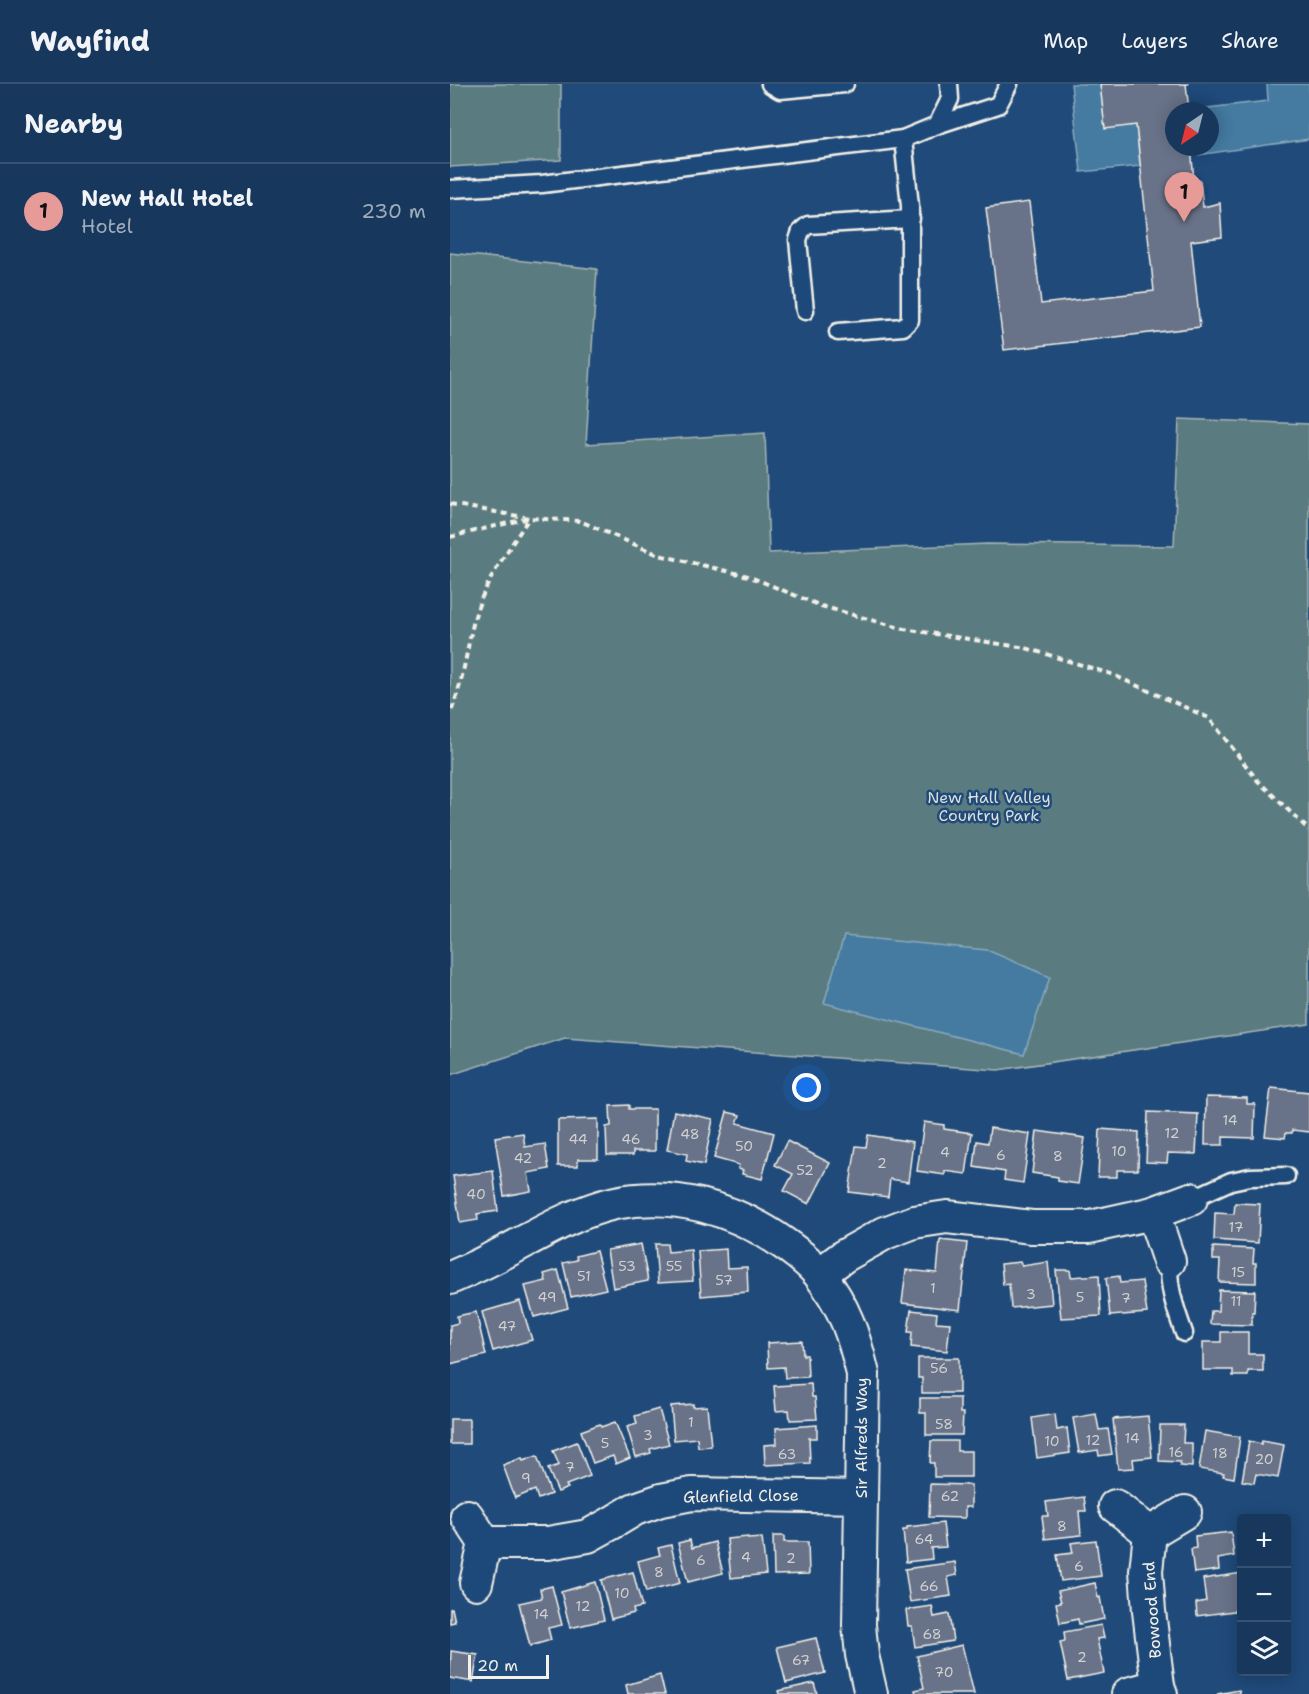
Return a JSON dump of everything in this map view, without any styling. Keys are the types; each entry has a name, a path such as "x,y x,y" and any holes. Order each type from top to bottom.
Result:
{"street":[{"path":"819,1274 844,1256 885,1233 914,1222 947,1217 1032,1227 1090,1227 1153,1213 1191,1198"},
{"name":"Sir Alfreds Way","path":"450,1278 490,1260 564,1220 615,1203 645,1200 698,1203 736,1216 779,1240 796,1252 819,1274 840,1304 855,1338 863,1374 859,1625 862,1655 871,1694"},
{"path":"1153,1213 1169,1261"},
{"name":"Glenfield Close","path":"485,1543 548,1543 588,1536 635,1509 660,1500 692,1494 861,1497"},
{"path":"1115,1506 1150,1533 1185,1512"},
{"path":"466,1516 485,1543 476,1583"},
{"name":"Bowood End","path":"1128,1694 1160,1690 1146,1571 1150,1533"}],"lane":[{"path":"770,84 780,90 845,84"},
{"path":"938,125 950,99 950,84"},
{"path":"450,189 542,184 903,139 998,105 1009,84"},
{"path":"838,332 903,327 910,320 911,219 903,139"},
{"path":"805,311 798,240 801,231 808,225 911,219"},
{"path":"1191,1198 1231,1181 1250,1177 1286,1176"},
{"path":"1169,1261 1168,1276 1171,1296 1184,1333"}],"path":[{"path":"450,504 529,518 580,521 659,555 748,576 821,606 904,629 1026,648 1111,674 1209,718 1258,781 1309,830"},
{"path":"450,537 529,518"},
{"path":"450,714 459,691 474,619 486,586 529,518"}],"green space":[{"path":"450,84 561,84 561,160 450,167"},
{"name":"New Hall Valley Country Park","path":"450,253 597,269 586,444 765,433 769,553 987,544 1174,546 1179,419 1309,424 1309,1024 998,1070 565,1038 450,1075"}],"water":[{"path":"1071,84 1100,84 1105,128 1136,125 1140,166 1081,172"},
{"path":"1267,84 1309,84 1309,139 1219,152 1219,107 1268,101"},
{"path":"844,936 987,950 1050,977 1024,1054 824,1003"}],"building":[{"path":"1100,84 1186,84 1188,102 1165,102 1165,156 1192,156 1194,181 1200,180 1203,207 1220,203 1222,237 1191,241 1200,327 1004,350 986,208 1029,202 1041,304 1154,291 1136,125 1105,129"},
{"path":"1271,1088 1309,1092 1309,1132 1292,1130 1292,1133 1286,1133 1285,1138 1265,1136"},
{"path":"1206,1097 1247,1098 1247,1104 1255,1104 1254,1138 1223,1137 1223,1145 1205,1145"},
{"path":"629,1105 629,1109 655,1109 655,1151 633,1151 633,1155 607,1155 606,1127 611,1126 610,1106"},
{"path":"674,1111 713,1119 704,1165 686,1161 687,1154 667,1150"},
{"path":"727,1112 740,1115 737,1123 774,1133 762,1179 742,1174 743,1170 738,1169 739,1165 714,1158"},
{"path":"1148,1112 1198,1114 1196,1154 1168,1153 1167,1163 1146,1162"},
{"path":"598,1119 598,1159 578,1159 578,1166 558,1166 558,1120"},
{"path":"924,1122 944,1125 944,1129 972,1133 966,1174 945,1171 945,1175 917,1171"},
{"path":"990,1128 1030,1134 1023,1183 1004,1180 1005,1172 974,1167 977,1141 988,1143"},
{"path":"1100,1129 1139,1132 1138,1170 1117,1170 1117,1177 1098,1177"},
{"path":"1037,1131 1085,1138 1078,1184 1058,1181 1058,1177 1032,1173"},
{"path":"523,1133 525,1147 545,1144 549,1169 528,1173 531,1191 504,1196 495,1137"},
{"path":"868,1135 913,1142 908,1182 890,1179 888,1197 849,1192 856,1146 866,1147"},
{"path":"787,1141 830,1163 809,1204 784,1191 793,1174 775,1165"},
{"path":"493,1171 498,1211 477,1214 478,1220 460,1223 453,1176"},
{"path":"1235,1203 1260,1204 1258,1243 1214,1240 1215,1213 1234,1214"},
{"path":"940,1240 967,1243 960,1310 902,1303 906,1270 937,1273"},
{"path":"641,1244 648,1281 613,1288 607,1250"},
{"path":"655,1244 667,1244 668,1252 691,1250 693,1281 658,1283"},
{"path":"1213,1247 1254,1249 1253,1263 1256,1263 1256,1283 1219,1282 1220,1260 1213,1260"},
{"path":"726,1249 727,1268 747,1267 748,1292 701,1296 698,1251"},
{"path":"596,1251 606,1289 571,1297 563,1263 577,1260 576,1256"},
{"path":"1020,1262 1022,1266 1048,1262 1052,1304 1011,1308 1009,1284 1003,1285 1001,1264"},
{"path":"558,1270 568,1308 534,1317 525,1286 546,1281 544,1274"},
{"path":"1056,1270 1070,1270 1071,1277 1099,1275 1101,1316 1061,1318"},
{"path":"1119,1276 1120,1283 1142,1281 1147,1313 1110,1316 1106,1278"},
{"path":"1219,1290 1255,1291 1252,1325 1210,1324 1211,1311 1218,1311"},
{"path":"520,1301 532,1340 493,1351 482,1312"},
{"path":"911,1310 937,1313 936,1322 950,1323 947,1351 911,1347 912,1332 908,1332"},
{"path":"476,1312 486,1355 450,1364 450,1325 458,1323 457,1316"},
{"path":"1221,1332 1248,1332 1248,1354 1263,1354 1263,1371 1248,1371 1248,1376 1233,1376 1233,1370 1203,1370 1203,1342 1221,1342"},
{"path":"802,1341 803,1355 807,1355 808,1377 785,1378 784,1367 768,1368 767,1343"},
{"path":"918,1358 959,1358 959,1393 922,1393 922,1378 918,1378"},
{"path":"811,1384 817,1419 790,1420 789,1410 776,1411 774,1386"},
{"path":"920,1398 960,1398 960,1413 963,1413 962,1435 926,1435 926,1413 920,1413"},
{"path":"693,1404 693,1407 707,1406 711,1446 698,1447 697,1438 674,1440 671,1406"},
{"path":"659,1409 669,1444 650,1449 651,1453 636,1457 627,1427 637,1424 635,1416"},
{"path":"1055,1414 1057,1430 1067,1428 1070,1453 1037,1458 1032,1418"},
{"path":"1096,1414 1099,1430 1108,1429 1112,1454 1099,1456 1098,1450 1079,1453 1073,1418"},
{"path":"1148,1416 1152,1457 1133,1459 1134,1468 1118,1469 1113,1419"},
{"path":"450,1419 469,1419 469,1444 450,1444"},
{"path":"615,1422 630,1458 616,1464 613,1456 593,1463 581,1431 600,1424 601,1427"},
{"path":"817,1425 817,1438 809,1438 810,1463 765,1465 764,1445 777,1444 776,1428"},
{"path":"1160,1425 1184,1425 1183,1443 1192,1443 1192,1467 1180,1466 1180,1462 1159,1461"},
{"path":"1205,1431 1240,1437 1234,1478 1223,1476 1224,1473 1199,1469"},
{"path":"931,1441 957,1441 957,1451 971,1451 971,1477 934,1477 934,1463 930,1463"},
{"path":"1249,1441 1284,1445 1278,1478 1256,1474 1254,1483 1242,1481"},
{"path":"577,1442 590,1476 566,1485 568,1488 558,1492 548,1469 559,1465 553,1451"},
{"path":"537,1456 551,1494 538,1499 535,1490 515,1498 503,1465 522,1458 523,1461"},
{"path":"930,1484 971,1485 971,1507 965,1507 965,1518 929,1517"},
{"path":"1084,1497 1086,1511 1079,1511 1081,1535 1045,1539 1042,1516 1048,1516 1046,1502"},
{"path":"943,1523 946,1547 931,1548 932,1559 906,1562 903,1530 907,1530 907,1527"},
{"path":"1231,1532 1234,1556 1218,1559 1219,1570 1194,1573 1191,1549 1196,1548 1195,1536"},
{"path":"773,1536 784,1536 784,1542 808,1542 809,1574 774,1575"},
{"path":"748,1537 748,1539 762,1538 766,1574 731,1578 727,1539"},
{"path":"690,1540 692,1548 715,1542 723,1573 688,1582 678,1543"},
{"path":"1096,1540 1101,1576 1061,1581 1057,1555 1073,1553 1071,1543"},
{"path":"671,1545 680,1583 646,1592 638,1561 660,1555 658,1548"},
{"path":"955,1562 957,1575 948,1577 951,1596 910,1602 905,1569"},
{"path":"633,1572 642,1607 633,1609 634,1613 611,1619 601,1580"},
{"path":"1237,1574 1237,1611 1197,1616 1196,1603 1206,1601 1203,1579"},
{"path":"595,1582 604,1620 570,1628 561,1592"},
{"path":"1095,1583 1104,1619 1079,1624 1078,1619 1060,1623 1056,1603 1061,1602 1058,1591"},
{"path":"552,1586 562,1625 548,1628 551,1640 530,1646 519,1603 542,1598 540,1589"},
{"path":"932,1606 934,1617 949,1614 953,1641 915,1647 912,1626 908,1626 906,1610"},
{"path":"452,1608 455,1622 450,1623 450,1609"},
{"path":"1101,1625 1104,1638 1097,1639 1104,1673 1068,1680 1060,1642 1065,1641 1064,1632"},
{"path":"816,1638 825,1673 786,1683 777,1647"},
{"path":"962,1645 974,1694 916,1694 915,1690 924,1688 917,1656"},
{"path":"451,1651 478,1655 473,1682 450,1678"},
{"path":"660,1675 665,1694 628,1694 626,1685"},
{"path":"814,1683 817,1694 779,1694 778,1691"},
{"path":"1239,1690 1240,1694 1217,1694"}],"place":[{"name":"New Hall Hotel","path":"1184,222"}]}
